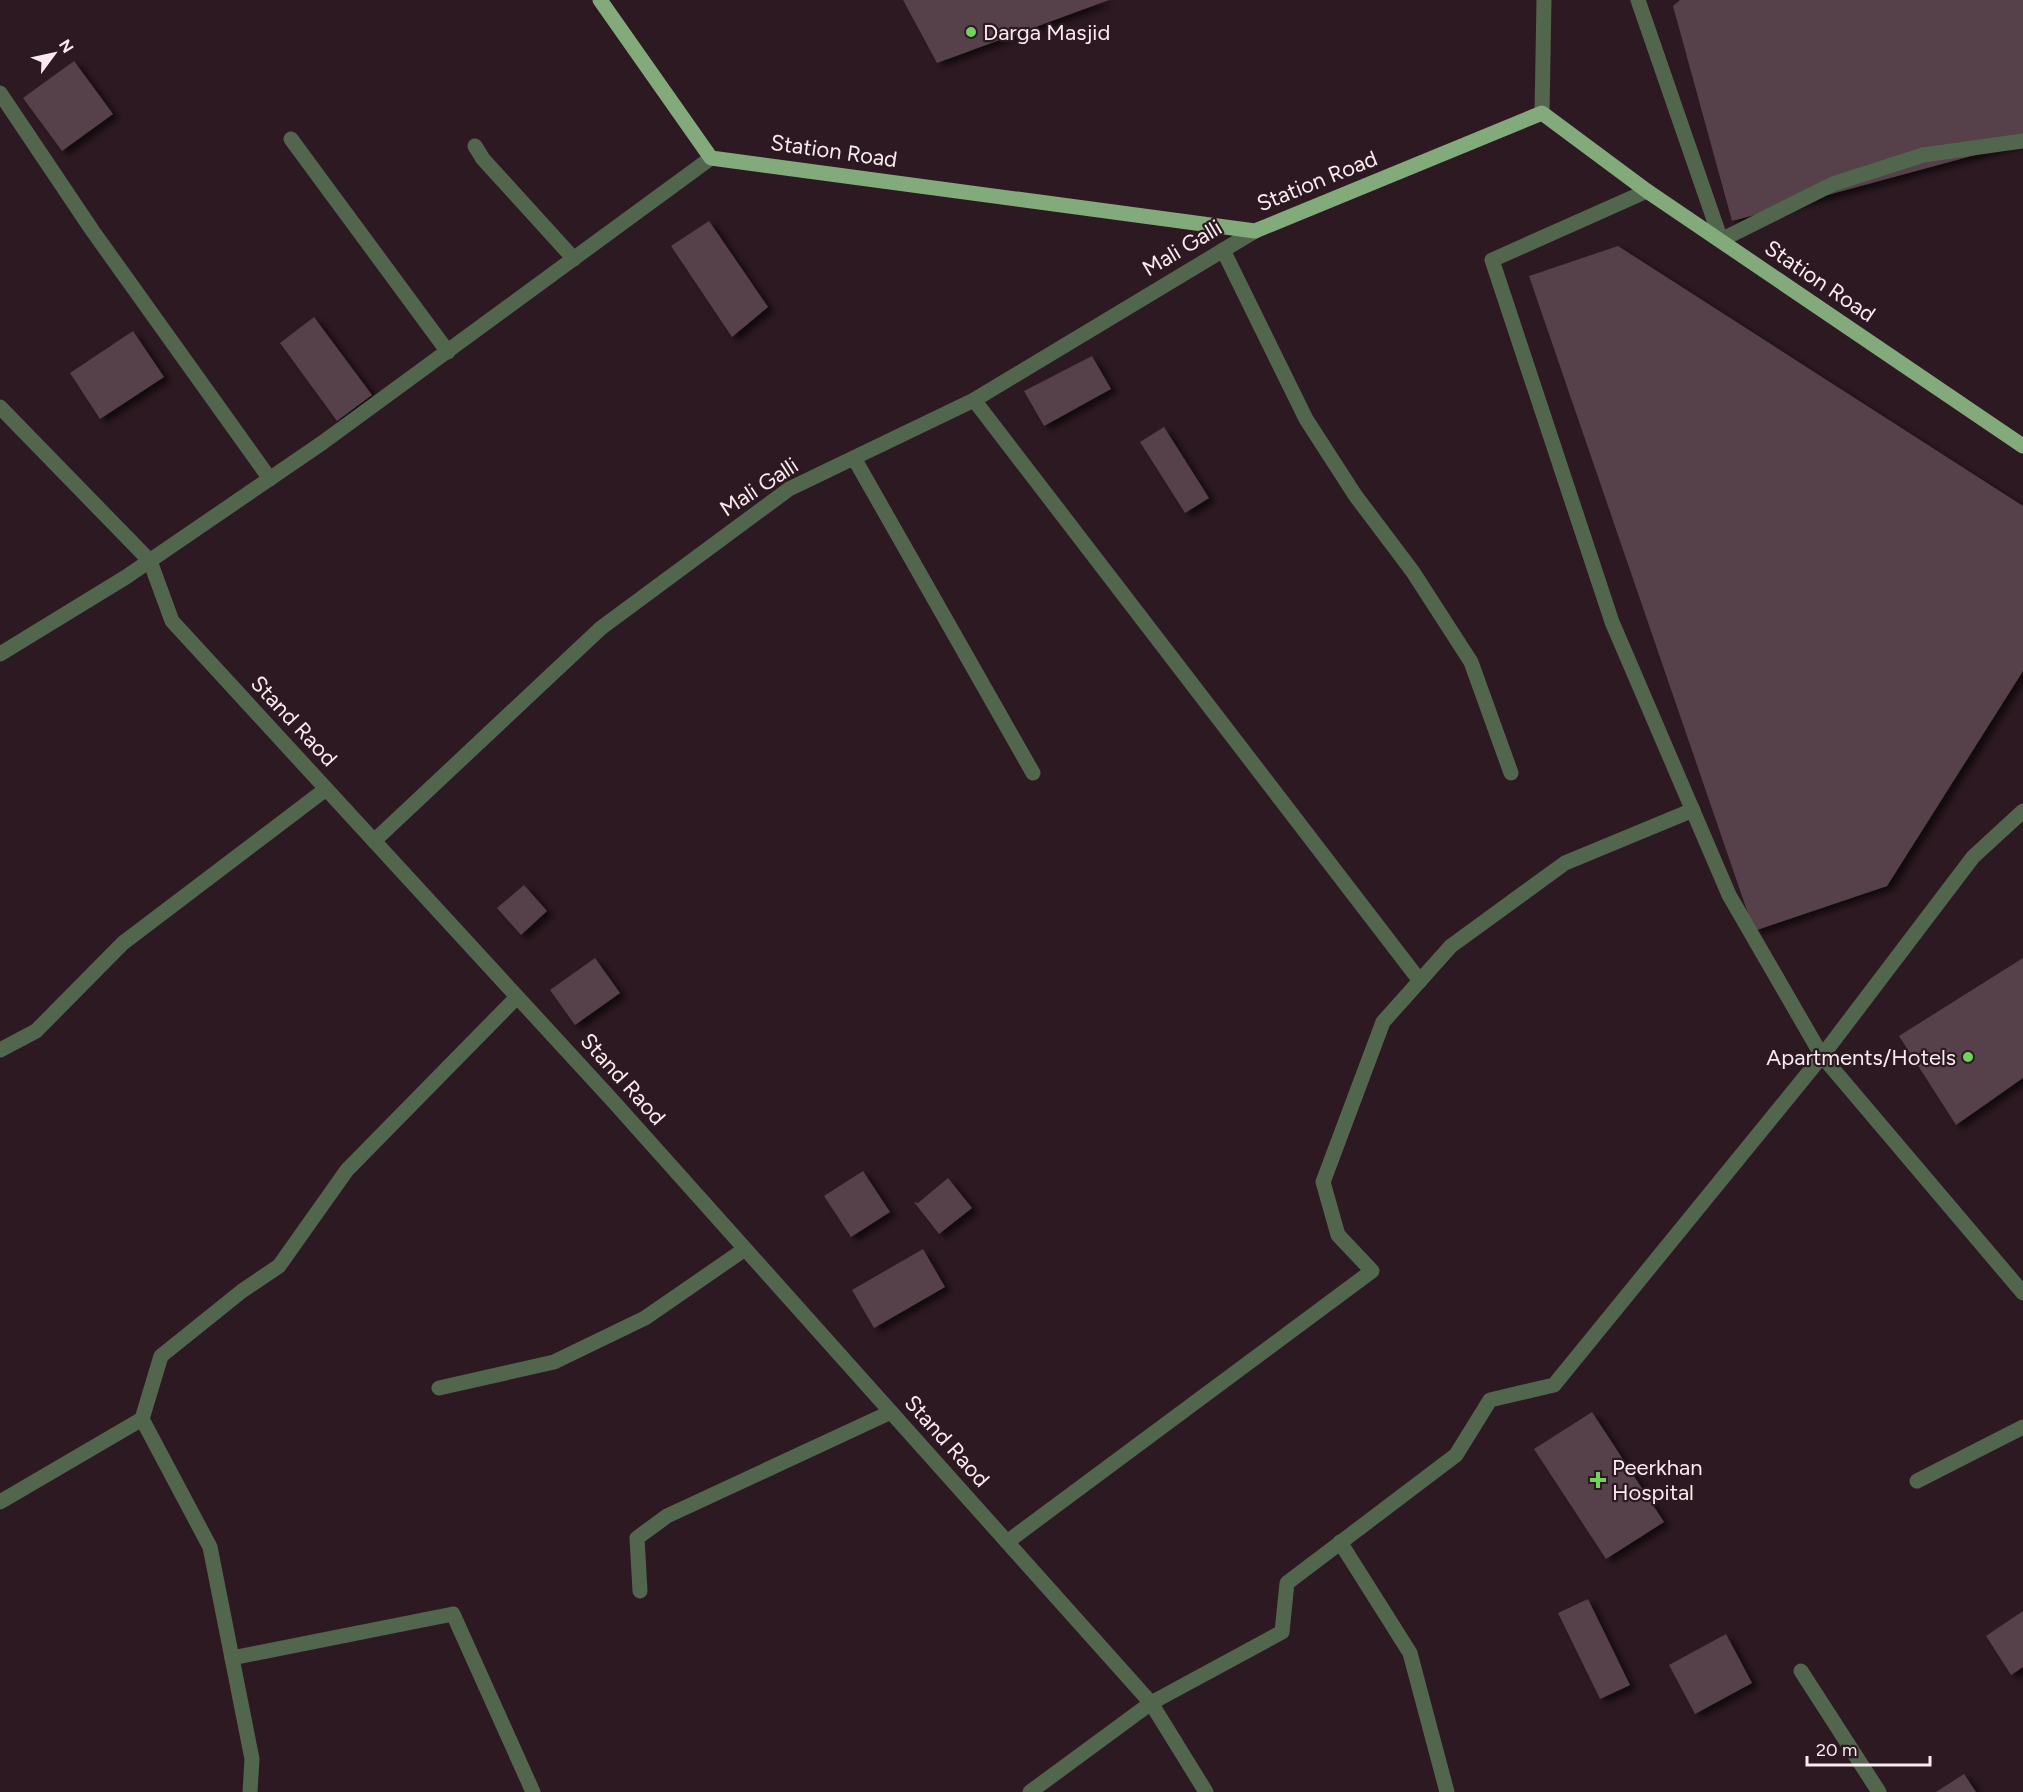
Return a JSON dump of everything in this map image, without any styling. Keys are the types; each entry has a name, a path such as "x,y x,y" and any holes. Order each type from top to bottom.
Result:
{"main road":[{"path":"600,0 711,158"},
{"name":"Station Road","path":"711,158 1255,231 1542,113 1647,191 2023,446"}],"street":[{"path":"1542,113 1544,0"},
{"path":"1638,0 1721,240 1833,184 1923,155 2023,141"},
{"path":"0,93 92,230 270,479"},
{"path":"291,139 448,352"},
{"path":"475,146 483,159 574,259"},
{"path":"0,654 150,561 270,479 448,352 711,158"},
{"path":"1647,191 1492,260 1612,622 1729,895 1822,1056 2023,1293"},
{"name":"Mali Galli","path":"374,841 601,628 789,489 974,400 1255,231"},
{"path":"1223,250 1306,419 1355,495 1413,572 1471,662 1511,773"},
{"path":"974,400 1420,981"},
{"name":"Stand Raod","path":"0,407 150,561 172,621 517,997 1150,1703 1206,1792"},
{"path":"854,458 1034,773"},
{"path":"0,1050 36,1031 123,943 326,789"},
{"path":"1007,1542 1372,1271 1338,1235 1323,1182 1383,1022 1451,946 1565,863 1693,810"},
{"path":"1030,1792 1150,1703 1282,1632 1287,1583 1455,1455 1490,1400 1554,1385 1822,1056 1973,857 2023,811"},
{"path":"0,1502 142,1419 161,1356 242,1291 279,1266 347,1170 517,997"},
{"path":"439,1388 555,1362 645,1318 745,1250"},
{"path":"640,1592 637,1538 667,1516 891,1412"},
{"path":"142,1419 210,1547 252,1759 250,1792"},
{"path":"1917,1480 2023,1427"},
{"path":"1340,1542 1410,1653 1447,1792"},
{"path":"232,1658 453,1614 533,1792"},
{"path":"1802,1671 1878,1792"}],"building":[{"name":"Darga Masjid","path":"903,0 1109,0 937,63"},
{"path":"1680,0 2023,0 2023,142 1732,221 1673,6"},
{"path":"74,61 113,114 62,151 23,98"},
{"path":"709,221 768,307 732,337 671,246"},
{"path":"1618,246 2023,506 2023,671 1887,886 1754,931 1529,276"},
{"path":"314,317 372,395 337,421 280,343"},
{"path":"133,331 164,377 100,419 70,373"},
{"path":"1092,356 1111,389 1044,426 1024,391"},
{"path":"1164,427 1209,498 1185,513 1140,442"},
{"path":"524,885 547,911 521,935 497,908"},
{"path":"595,958 620,993 575,1025 550,990"},
{"name":"Apartments/Hotels","path":"2023,958 2023,1078 1956,1125 1899,1036"},
{"path":"863,1171 890,1212 851,1237 824,1196"},
{"path":"948,1178 972,1208 939,1234 914,1202 918,1203"},
{"path":"923,1249 945,1287 874,1328 852,1290"},
{"path":"1592,1412 1664,1522 1606,1559 1534,1449"},
{"path":"1588,1599 1630,1685 1600,1699 1558,1613"},
{"path":"2023,1611 2023,1667 2011,1675 1986,1636"},
{"path":"1726,1634 1752,1683 1695,1714 1669,1665"},
{"path":"1964,1774 1976,1792 1936,1792"}],"place":[{"name":"Darga Masjid","path":"971,32"},
{"name":"Apartments/Hotels","path":"1968,1057"},
{"name":"Peerkhan Hospital","path":"1598,1480"}]}
